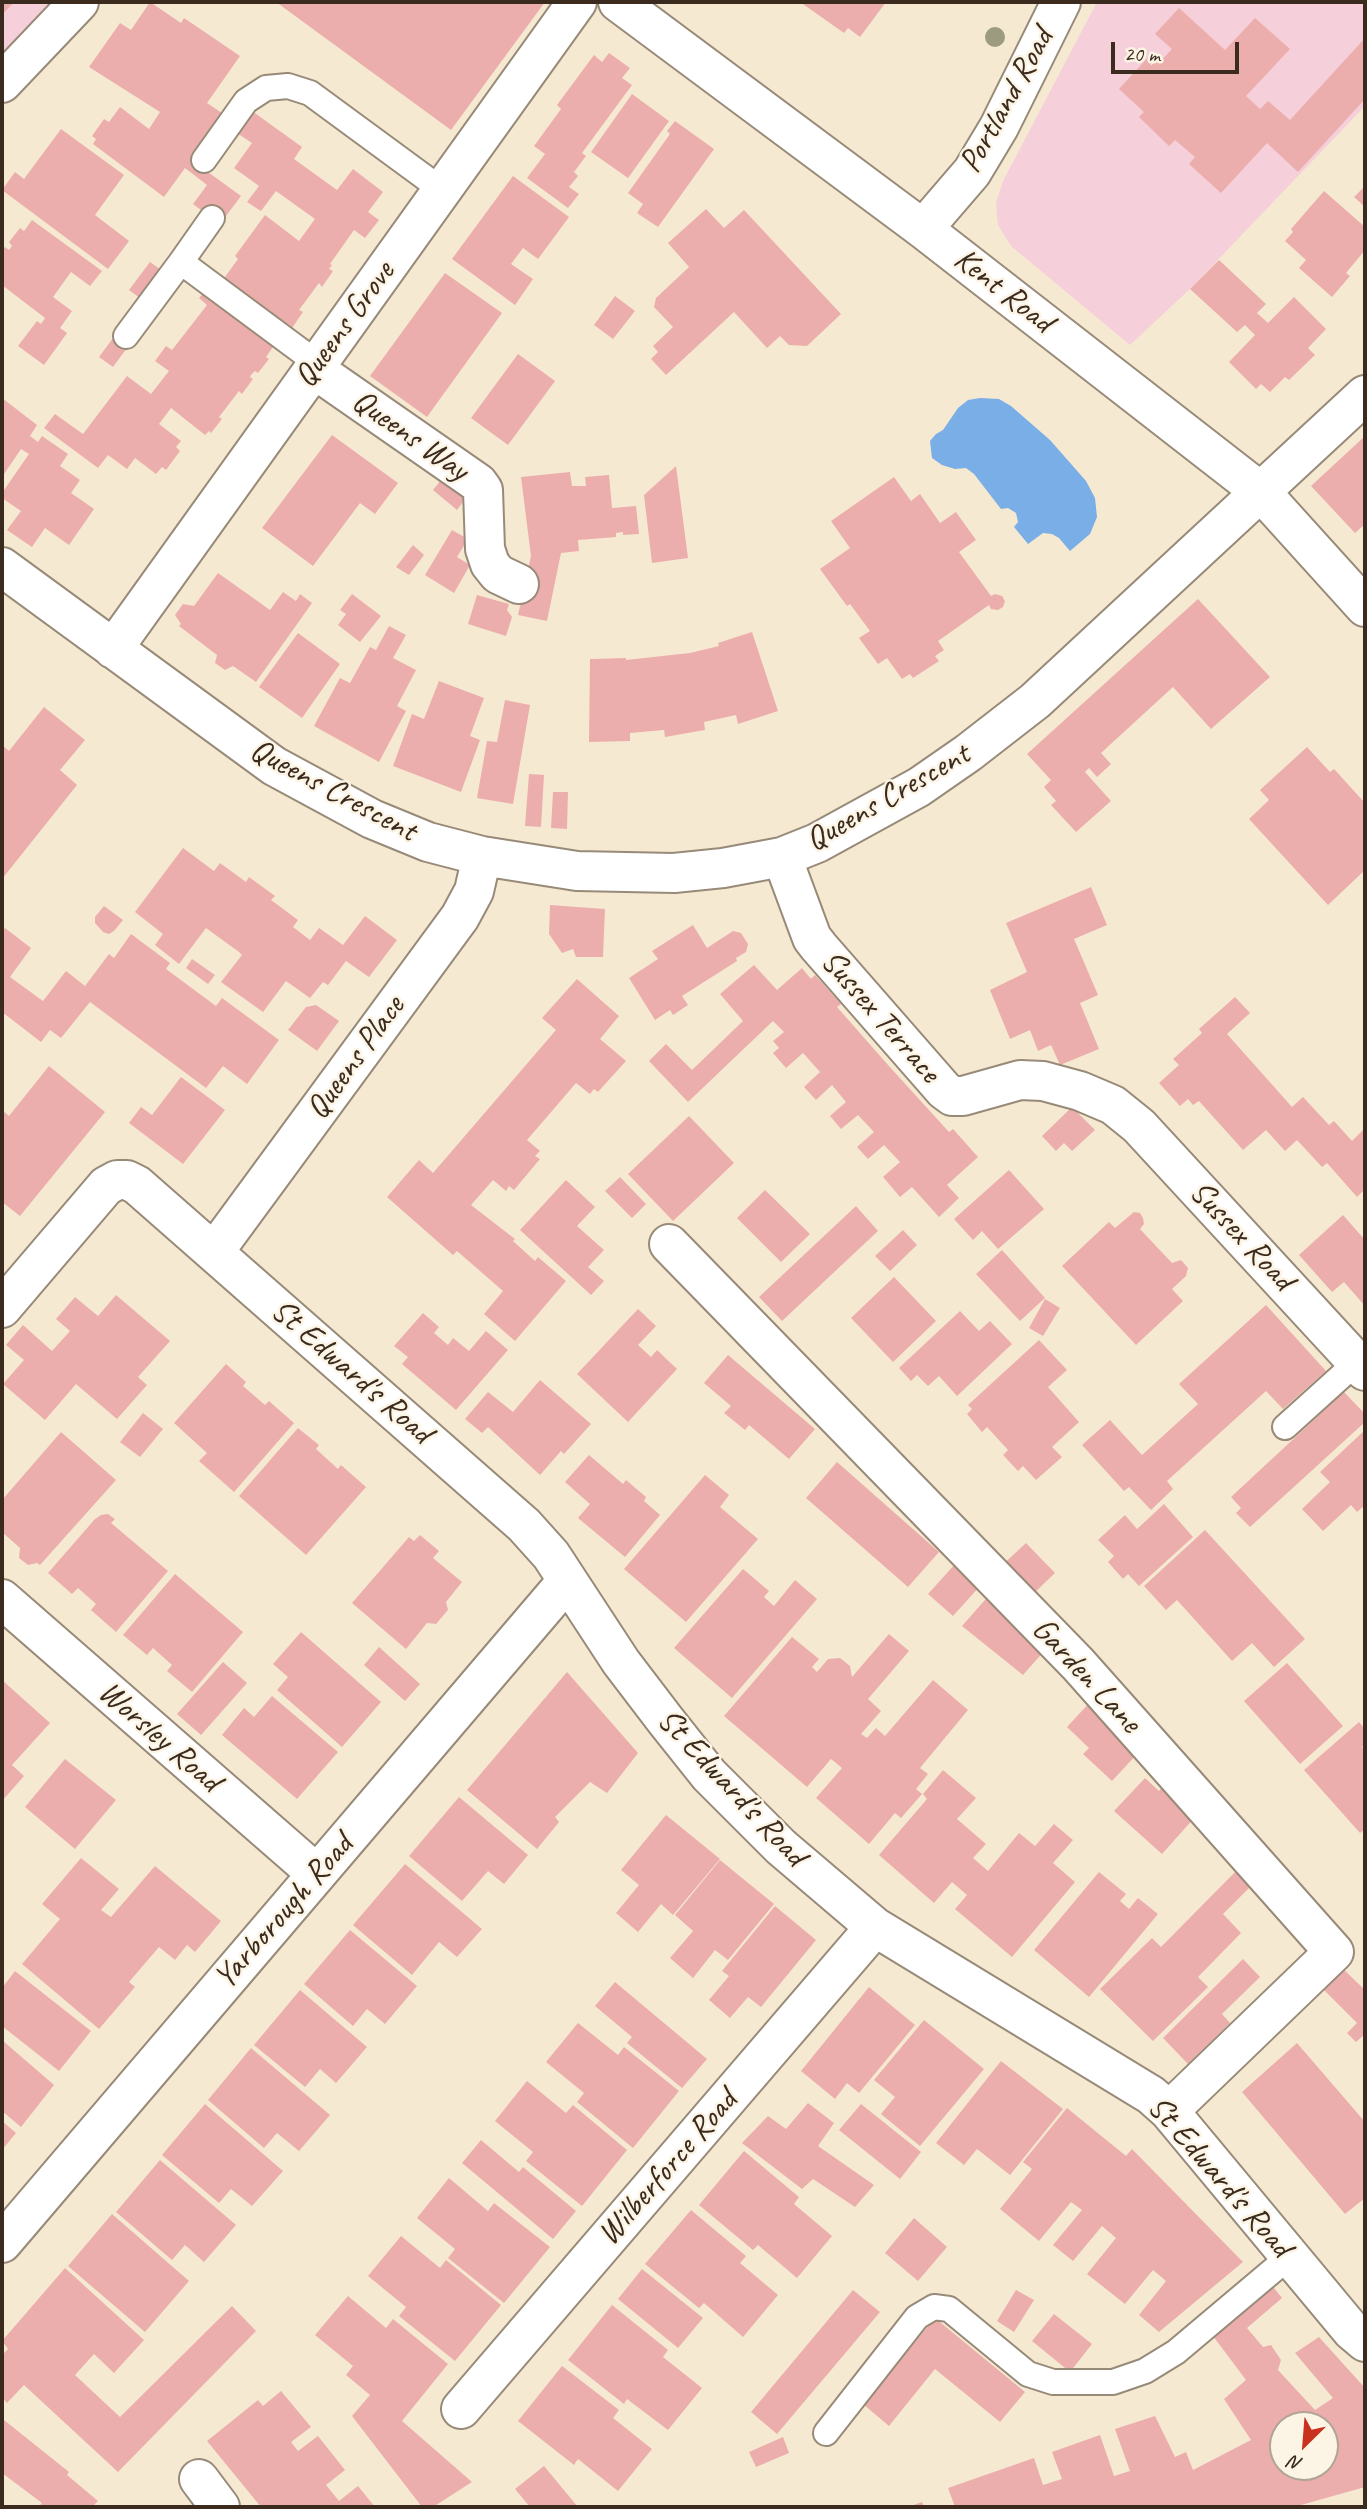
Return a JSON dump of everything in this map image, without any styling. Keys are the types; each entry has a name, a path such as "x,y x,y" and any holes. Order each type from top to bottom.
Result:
{"street":[{"path":"2,83 79,2"},
{"name":"Queens Grove","path":"113,649 577,2"},
{"name":"Kent Road","path":"618,2 923,229 1261,492 1365,607"},
{"name":"Portland Road","path":"923,229 972,172 999,127 1061,2"},
{"name":"Queens Way","path":"316,366 478,483 483,490 485,549 490,564 498,574 519,584"},
{"name":"Queens Crescent","path":"2,567 274,766 372,819 428,842 482,856 577,871 674,873 723,868 782,857 857,823 919,788 968,753 1035,701 1365,395"},
{"name":"Queens Place","path":"214,1252 460,917 474,891 482,856"},
{"name":"Sussex Terrace","path":"782,857 812,938 944,1090 953,1096 963,1096 1020,1080 1043,1081 1080,1091 1113,1105"},
{"name":"Sussex Road","path":"1113,1105 1146,1134 1361,1366"},
{"name":"St Edward's Road","path":"14,1269 106,1186 117,1180 127,1180 136,1185 524,1525 551,1555 621,1662 709,1774 781,1847 875,1927 1151,2095 1169,2111 1352,2331 1365,2342"},
{"name":"Garden Lane","path":"669,1244 1078,1664 1334,1952 1169,2111"},
{"path":"2,1308 14,1269"},
{"name":"Yarborough Road","path":"2,2243 567,1581"},
{"name":"Worsley Road","path":"2,1599 317,1874"},
{"name":"Wilberforce Road","path":"461,2409 875,1927"}],"lane":[{"path":"204,160 246,101 266,88 288,86 310,93 442,190"},
{"path":"126,336 212,218"},
{"path":"181,261 316,366"},
{"path":"1285,1427 1361,1366"},
{"path":"826,2433 917,2317 934,2307 949,2309 1028,2374 1053,2382 1114,2382 1145,2371 1176,2352 1290,2256"}],"shaded area":[{"path":"2,2 97,2 2,101"},
{"path":"1097,2 1365,2 1365,106 1190,289 1130,345 1011,246 998,225 996,203 1003,181"}],"water":[{"path":"999,399 1011,406 1050,440 1086,481 1095,498 1097,517 1090,534 1070,551 1052,534 1043,533 1028,544 1014,527 1018,522 1016,513 1008,508 1001,509 974,474 966,468 955,469 942,465 932,458 930,441 943,430 958,408 968,400"}],"building":[{"path":"2,2 14,2 2,15"},
{"path":"150,2 181,23 184,18 240,56 207,103 222,113 190,159 241,196 220,224 193,204 207,185 185,168 164,197 93,144 96,139 92,136 104,119 109,122 120,107 149,129 160,112 89,67 120,23 131,30"},
{"path":"276,2 545,2 451,130"},
{"path":"800,2 886,2 860,37 848,28 844,33"},
{"path":"1179,8 1225,50 1255,18 1290,49 1246,96 1260,109 1268,101 1290,120 1365,38 1365,99 1298,172 1267,143 1221,193 1189,164 1195,157 1175,140 1169,146 1139,117 1144,112 1119,89 1151,54 1160,62 1172,49 1155,34"},
{"path":"609,53 630,68 622,78 632,85 582,153 586,156 574,172 578,176 569,187 579,194 568,208 527,178 545,154 534,146 561,109 557,105 594,55 602,62"},
{"path":"632,94 669,121 628,178 591,152"},
{"path":"252,111 302,147 294,159 337,190 353,169 383,192 368,212 379,220 365,238 354,230 330,264 332,265 329,269 333,271 322,287 319,283 299,310 303,312 292,328 289,324 286,328 222,281 238,259 235,256 265,215 299,241 315,219 276,191 261,211 247,202 259,186 234,168 252,143 237,133"},
{"path":"675,121 714,149 658,227 637,213 643,204 628,193 670,134 667,131"},
{"path":"61,129 124,175 95,215 129,241 108,269 2,190 15,172 24,179"},
{"path":"513,176 569,217 538,259 523,248 511,264 533,279 515,305 452,259"},
{"path":"1365,186 1365,207 1354,197"},
{"path":"1324,191 1365,227 1365,250 1346,273 1350,276 1332,297 1299,268 1306,260 1285,241 1293,232 1291,229"},
{"path":"706,209 724,228 744,210 841,314 807,346 789,345 780,336 767,348 734,312 666,375 651,359 658,352 653,346 673,327 654,307 656,298 689,267 668,243"},
{"path":"32,220 102,271 90,286 71,272 53,297 72,311 60,328 67,333 44,365 18,346 37,321 41,324 45,318 2,285 2,251 5,247 9,250 12,246 9,242 20,228 24,231"},
{"path":"1219,260 1266,304 1257,313 1268,323 1294,297 1326,329 1308,348 1315,355 1289,380 1285,377 1270,392 1261,384 1256,389 1229,362 1255,335 1245,325 1237,332 1190,289"},
{"path":"150,262 164,272 144,301 129,290"},
{"path":"445,273 502,313 427,417 370,376"},
{"path":"206,290 275,344 266,357 269,359 258,373 255,371 251,375 253,379 242,394 239,391 219,417 222,419 211,433 209,431 205,435 171,408 159,424 181,441 176,447 180,451 166,470 162,467 156,474 135,458 127,469 108,455 98,468 44,428 55,414 83,434 127,376 151,394 169,371 155,361 166,346 172,350 207,305 199,298"},
{"path":"615,296 635,311 613,339 594,325"},
{"path":"119,330 133,340 113,367 99,357"},
{"path":"518,354 555,381 508,445 471,418"},
{"path":"2,398 37,425 30,436 38,442 42,436 68,454 60,466 80,480 71,493 94,509 69,545 45,528 32,547 7,530 21,511 2,498 2,493 29,454 21,449 2,477"},
{"path":"332,435 398,483 375,514 360,503 313,566 262,528"},
{"path":"1365,436 1365,524 1355,533 1311,486"},
{"path":"676,466 688,558 652,563 644,495"},
{"path":"570,472 572,486 586,486 585,477 609,475 612,508 636,506 639,534 623,535 623,532 616,533 616,537 578,540 579,551 561,553 547,621 518,615 531,556 521,477"},
{"path":"445,475 469,494 457,510 433,490"},
{"path":"894,477 911,501 920,494 940,523 956,512 976,540 959,552 991,596 1002,596 1005,601 1003,607 998,610 991,609 989,605 938,641 944,650 935,656 939,661 913,678 910,674 902,679 887,658 878,664 859,638 870,631 850,604 847,606 820,569 850,548 831,521"},
{"path":"452,530 468,539 457,557 470,565 454,593 425,575"},
{"path":"413,545 424,555 409,575 396,567"},
{"path":"218,573 270,610 283,592 296,601 300,594 312,603 256,682 233,666 225,670 215,663 217,655 179,626 181,624 175,615 183,604 194,606"},
{"path":"352,594 381,616 360,642 338,625 346,614 340,610"},
{"path":"477,595 509,604 507,610 512,617 506,636 468,624"},
{"path":"1198,599 1270,677 1211,729 1173,687 1101,753 1111,764 1097,777 1089,768 1085,772 1111,801 1076,832 1051,805 1056,801 1044,787 1051,780 1027,754"},
{"path":"389,626 406,635 393,658 416,670 397,706 406,711 379,762 314,726 340,678 350,683 370,647 376,650"},
{"path":"752,632 778,711 738,724 736,715 704,722 705,730 665,737 664,730 630,733 630,741 589,742 590,659 626,660 690,653 719,646 718,643"},
{"path":"298,633 340,664 302,718 259,687"},
{"path":"439,681 484,698 470,736 480,740 461,792 393,766 412,714 424,719"},
{"path":"505,700 530,705 513,804 477,798 487,741 497,742"},
{"path":"44,707 85,740 60,770 77,785 2,879 2,745 9,751"},
{"path":"1307,747 1330,772 1334,769 1365,803 1365,870 1328,905 1249,819 1269,800 1260,790"},
{"path":"529,774 544,775 541,827 525,826"},
{"path":"553,792 568,792 567,829 551,828"},
{"path":"183,848 214,871 220,863 246,882 249,877 275,896 271,900 298,920 293,927 310,940 319,928 343,945 365,916 397,940 369,977 346,961 328,985 323,982 310,998 286,981 263,1012 221,982 242,955 239,952 206,928 179,964 155,945 163,934 135,912"},
{"path":"1091,887 1107,925 1074,939 1098,995 1080,1003 1099,1049 1060,1065 1051,1045 1038,1051 1030,1030 1010,1039 990,990 1027,972 1006,923"},
{"path":"550,905 605,909 603,957 576,957 573,949 562,953 549,934"},
{"path":"104,906 123,920 109,934 103,932 95,923 95,917"},
{"path":"693,925 707,948 733,931 741,933 748,944 746,952 736,958 737,961 682,996 688,1005 673,1015 670,1010 655,1020 629,978 658,959 652,951"},
{"path":"5,928 31,948 10,977 43,1001 66,971 85,986 109,954 114,958 131,934 170,963 166,969 216,1006 222,998 279,1040 247,1084 223,1066 206,1088 90,1002 61,1038 50,1030 41,1042 2,1012 2,933"},
{"path":"192,959 215,975 208,984 186,968"},
{"path":"754,965 777,990 802,968 811,979 815,975 841,1004 837,1007 888,1065 949,1132 953,1129 978,1157 947,1185 959,1198 939,1217 912,1187 900,1197 883,1177 900,1162 884,1145 868,1159 857,1147 874,1132 858,1115 841,1129 830,1116 846,1102 832,1085 816,1100 804,1087 820,1072 803,1053 786,1068 773,1053 779,1048 773,1041 784,1032 773,1021 688,1102 649,1061 666,1044 692,1070 743,1021 720,994"},
{"path":"577,979 619,1016 600,1039 626,1061 598,1092 594,1089 590,1094 576,1083 527,1140 540,1151 535,1156 540,1159 514,1190 509,1186 506,1191 493,1180 471,1205 515,1239 513,1241 535,1261 538,1257 566,1281 515,1341 484,1314 503,1291 457,1251 453,1255 387,1197 419,1160 433,1173 556,1030 542,1018"},
{"path":"1235,997 1250,1013 1227,1034 1292,1107 1303,1097 1329,1125 1334,1121 1352,1141 1365,1128 1365,1189 1357,1197 1327,1163 1322,1167 1297,1140 1285,1151 1266,1130 1243,1150 1199,1101 1193,1105 1188,1099 1180,1106 1159,1083 1179,1065 1173,1059 1202,1033 1199,1029"},
{"path":"316,1005 339,1021 317,1051 288,1030 306,1007"},
{"path":"49,1066 105,1112 20,1216 2,1202 2,1110 9,1116"},
{"path":"181,1077 225,1110 183,1164 129,1123 141,1107 152,1115"},
{"path":"1072,1107 1095,1130 1072,1151 1064,1143 1056,1151 1042,1136"},
{"path":"689,1116 734,1163 673,1221 628,1174"},
{"path":"1009,1170 1044,1209 998,1249 982,1231 973,1240 954,1219"},
{"path":"620,1177 646,1204 632,1218 605,1191"},
{"path":"566,1180 595,1207 577,1226 604,1250 588,1267 604,1281 591,1295 520,1230"},
{"path":"765,1190 810,1234 781,1262 737,1218"},
{"path":"856,1206 878,1231 782,1321 759,1297"},
{"path":"1134,1212 1140,1213 1143,1218 1144,1224 1140,1229 1172,1263 1181,1260 1188,1268 1186,1276 1172,1289 1183,1301 1136,1345 1062,1266 1109,1222 1115,1228"},
{"path":"1343,1215 1365,1240 1365,1306 1344,1282 1332,1292 1299,1255"},
{"path":"903,1230 917,1245 890,1271 875,1256"},
{"path":"1002,1250 1045,1298 1020,1321 976,1274"},
{"path":"894,1277 936,1321 893,1362 851,1318"},
{"path":"116,1295 170,1341 138,1377 147,1385 117,1419 76,1384 45,1420 3,1384 24,1360 6,1345 23,1325 52,1351 70,1331 56,1319 75,1297 98,1316"},
{"path":"1045,1299 1060,1308 1043,1336 1029,1328"},
{"path":"1266,1305 1326,1371 1283,1409 1266,1391 1167,1481 1173,1489 1151,1510 1129,1487 1124,1491 1082,1445 1110,1420 1142,1455 1198,1404 1179,1384"},
{"path":"638,1309 656,1326 638,1345 651,1357 657,1350 677,1369 628,1422 577,1374"},
{"path":"960,1311 979,1331 990,1321 1012,1344 957,1396 939,1376 928,1386 917,1375 911,1381 899,1368"},
{"path":"423,1313 439,1327 434,1333 448,1345 453,1338 469,1351 486,1331 508,1350 456,1410 402,1364 408,1357 394,1346"},
{"path":"1039,1340 1067,1370 1048,1387 1079,1422 1052,1447 1062,1457 1036,1480 1023,1466 1018,1471 1003,1455 1008,1450 987,1427 982,1432 967,1414 972,1409 968,1405"},
{"path":"728,1355 815,1429 789,1459 749,1425 745,1430 724,1413 731,1406 704,1383"},
{"path":"226,1364 246,1382 243,1386 265,1405 269,1401 294,1423 234,1492 199,1461 207,1453 174,1423"},
{"path":"540,1380 591,1424 564,1454 561,1451 540,1475 488,1427 482,1433 465,1419 488,1392 513,1412"},
{"path":"1344,1392 1365,1414 1365,1422 1250,1527 1236,1513 1241,1508 1231,1497"},
{"path":"143,1413 163,1429 140,1457 120,1442"},
{"path":"298,1428 319,1445 316,1449 338,1469 341,1465 366,1487 306,1555 239,1496"},
{"path":"1365,1430 1365,1505 1357,1512 1351,1505 1323,1531 1302,1509 1330,1482 1320,1472"},
{"path":"61,1432 116,1480 40,1565 28,1565 19,1558 20,1548 2,1532 2,1500"},
{"path":"589,1455 623,1484 626,1480 646,1497 644,1501 660,1515 625,1557 578,1518 590,1504 565,1482"},
{"path":"837,1462 939,1552 908,1587 806,1498"},
{"path":"705,1475 729,1495 720,1507 758,1539 686,1622 624,1569"},
{"path":"1164,1504 1193,1537 1139,1586 1128,1574 1123,1579 1108,1562 1114,1556 1098,1540 1125,1515 1137,1529"},
{"path":"108,1514 115,1519 111,1523 168,1571 116,1632 91,1610 96,1604 78,1588 72,1594 48,1573 95,1519"},
{"path":"1205,1530 1305,1639 1274,1667 1252,1643 1232,1661 1177,1600 1166,1610 1144,1586"},
{"path":"420,1535 439,1551 433,1558 462,1582 446,1602 448,1610 436,1624 427,1623 406,1649 352,1603 409,1537 414,1541"},
{"path":"1026,1543 1055,1573 1029,1598 999,1568"},
{"path":"956,1563 981,1585 953,1616 928,1594"},
{"path":"743,1569 769,1591 764,1597 774,1606 795,1580 817,1599 732,1698 674,1648"},
{"path":"175,1574 243,1632 192,1692 167,1671 172,1665 153,1648 147,1655 123,1635"},
{"path":"991,1593 1046,1649 1023,1675 962,1626"},
{"path":"301,1632 381,1702 342,1747 277,1690 288,1677 273,1664"},
{"path":"889,1634 909,1651 868,1699 881,1711 861,1734 867,1738 876,1728 885,1736 933,1680 968,1710 920,1768 928,1774 916,1789 922,1794 901,1818 895,1813 869,1844 816,1798 842,1768 831,1759 807,1787 724,1716 792,1637 819,1659 812,1667 817,1672 828,1659 840,1658 850,1666 852,1677"},
{"path":"379,1647 420,1684 405,1701 364,1665"},
{"path":"223,1662 247,1683 201,1735 177,1714"},
{"path":"1287,1663 1343,1726 1300,1764 1244,1701"},
{"path":"567,1672 638,1753 607,1793 590,1782 555,1817 559,1822 537,1849 467,1790"},
{"path":"2,1680 50,1723 12,1765 24,1776 2,1801"},
{"path":"272,1696 338,1752 297,1799 222,1735 244,1708 254,1717"},
{"path":"1092,1700 1138,1753 1112,1781 1083,1754 1089,1748 1067,1727"},
{"path":"1359,1722 1365,1729 1365,1744 1362,1747 1365,1750 1365,1829 1360,1833 1304,1770"},
{"path":"65,1759 116,1800 75,1849 25,1807"},
{"path":"943,1770 976,1798 957,1819 986,1844 973,1858 988,1871 1019,1833 1035,1846 1054,1824 1073,1840 1053,1863 1075,1882 1012,1957 955,1909 967,1895 952,1882 934,1903 879,1855 927,1799 923,1794"},
{"path":"1145,1778 1159,1791 1166,1782 1195,1817 1162,1854 1114,1811"},
{"path":"459,1797 528,1855 504,1884 488,1871 462,1901 409,1856"},
{"path":"666,1815 720,1859 673,1915 661,1904 638,1932 616,1913 639,1885 621,1870"},
{"path":"81,1858 119,1889 101,1910 111,1917 155,1866 221,1921 195,1952 187,1945 175,1960 159,1947 129,1982 135,1987 99,2029 22,1964 60,1919 42,1904"},
{"path":"720,1860 774,1904 728,1960 715,1950 693,1978 670,1958 693,1931 675,1915"},
{"path":"405,1864 482,1929 457,1957 439,1942 412,1975 353,1925"},
{"path":"1241,1866 1255,1882 1223,1914 1241,1933 1198,1977 1208,1987 1153,2041 1100,1989 1152,1938 1161,1947"},
{"path":"1099,1872 1126,1894 1120,1901 1129,1909 1138,1898 1158,1914 1089,1997 1034,1950"},
{"path":"775,1906 816,1940 761,2007 748,1997 730,2018 709,2000 729,1976 722,1971"},
{"path":"350,1930 417,1986 385,2024 367,2009 353,2026 304,1984"},
{"path":"1243,1959 1260,1977 1222,2014 1230,2023 1188,2064 1163,2038"},
{"path":"1340,1966 1365,1990 1365,2034 1356,2042 1347,2033 1357,2023 1320,1986"},
{"path":"15,1971 91,2031 59,2071 2,2026 2,1988"},
{"path":"615,1982 707,2059 682,2088 627,2043 632,2037 595,2006"},
{"path":"869,1987 915,2025 859,2093 847,2083 835,2099 801,2071"},
{"path":"300,1990 367,2047 336,2083 320,2069 305,2087 254,2045"},
{"path":"924,2020 984,2069 920,2146 881,2114 895,2097 874,2080"},
{"path":"578,2023 618,2055 624,2047 679,2091 633,2148 577,2102 584,2093 546,2062"},
{"path":"2,2040 54,2085 21,2127 2,2111"},
{"path":"1297,2043 1365,2122 1365,2198 1345,2214 1242,2092"},
{"path":"251,2048 330,2115 299,2151 277,2133 264,2148 208,2100"},
{"path":"1001,2061 1063,2109 1010,2175 977,2149 964,2165 936,2143"},
{"path":"527,2081 566,2113 573,2105 627,2150 582,2206 526,2161 533,2152 495,2121"},
{"path":"808,2103 834,2123 818,2146 874,2185 855,2207 813,2179 802,2189 742,2143 768,2116 786,2129"},
{"path":"205,2104 283,2171 252,2206 231,2189 219,2203 162,2155"},
{"path":"861,2104 921,2152 900,2179 839,2130"},
{"path":"1067,2108 1126,2156 1132,2149 1243,2262 1159,2332 1139,2315 1166,2281 1153,2270 1125,2304 1087,2274 1116,2238 1102,2226 1073,2261 1053,2245 1082,2210 1071,2202 1039,2241 1000,2209 1032,2169 1023,2162"},
{"path":"2,2121 16,2133 2,2150"},
{"path":"481,2140 519,2172 523,2167 576,2211 553,2239 462,2163"},
{"path":"744,2151 799,2197 794,2204 832,2236 797,2278 758,2245 753,2250 699,2205"},
{"path":"160,2160 236,2225 204,2262 185,2245 172,2260 116,2212"},
{"path":"449,2178 488,2211 494,2203 550,2247 504,2303 448,2258 455,2249 417,2218"},
{"path":"691,2210 746,2256 740,2263 778,2295 743,2337 704,2303 699,2308 645,2264"},
{"path":"112,2214 189,2281 145,2332 68,2266"},
{"path":"914,2218 947,2247 918,2281 885,2253"},
{"path":"401,2236 440,2268 446,2260 501,2305 455,2361 399,2316 406,2307 368,2276"},
{"path":"65,2268 144,2340 114,2373 94,2354 75,2375 120,2417 232,2306 256,2331 118,2472 24,2385 7,2403 2,2397 2,2355 8,2349 2,2341"},
{"path":"642,2269 703,2318 678,2348 618,2299"},
{"path":"1266,2278 1282,2298 1247,2328 1263,2347 1271,2345 1281,2360 1278,2370 1315,2410 1333,2398 1295,2353 1319,2337 1365,2388 1365,2487 1294,2507 955,2507 948,2488 1034,2458 1043,2485 1062,2479 1052,2452 1100,2435 1114,2476 1130,2471 1115,2429 1155,2416 1175,2457 1186,2452 1193,2470 1251,2440 1224,2399 1246,2380 1207,2328"},
{"path":"853,2290 880,2312 777,2434 751,2412"},
{"path":"1016,2290 1034,2300 1014,2332 997,2321"},
{"path":"348,2296 386,2328 393,2319 448,2364 402,2421 472,2482 433,2507 422,2507 352,2416 370,2395 346,2375 353,2366 315,2335"},
{"path":"612,2305 668,2350 663,2357 702,2388 668,2430 627,2399 624,2404 568,2360"},
{"path":"1054,2314 1092,2344 1070,2372 1032,2341"},
{"path":"935,2318 1025,2392 1000,2422 935,2369 889,2426 863,2404"},
{"path":"562,2366 619,2410 613,2418 652,2449 618,2491 578,2459 574,2465 518,2421"},
{"path":"281,2391 311,2427 291,2442 298,2451 318,2436 345,2470 326,2485 339,2501 358,2486 375,2507 261,2507 207,2441 258,2400 263,2406"},
{"path":"4,2420 69,2472 67,2475 98,2501 92,2507 38,2507 42,2503 2,2473"},
{"path":"783,2437 789,2453 756,2467 749,2452"},
{"path":"544,2466 578,2507 530,2507 515,2489"},
{"path":"922,2502 924,2507 908,2507"}]}
